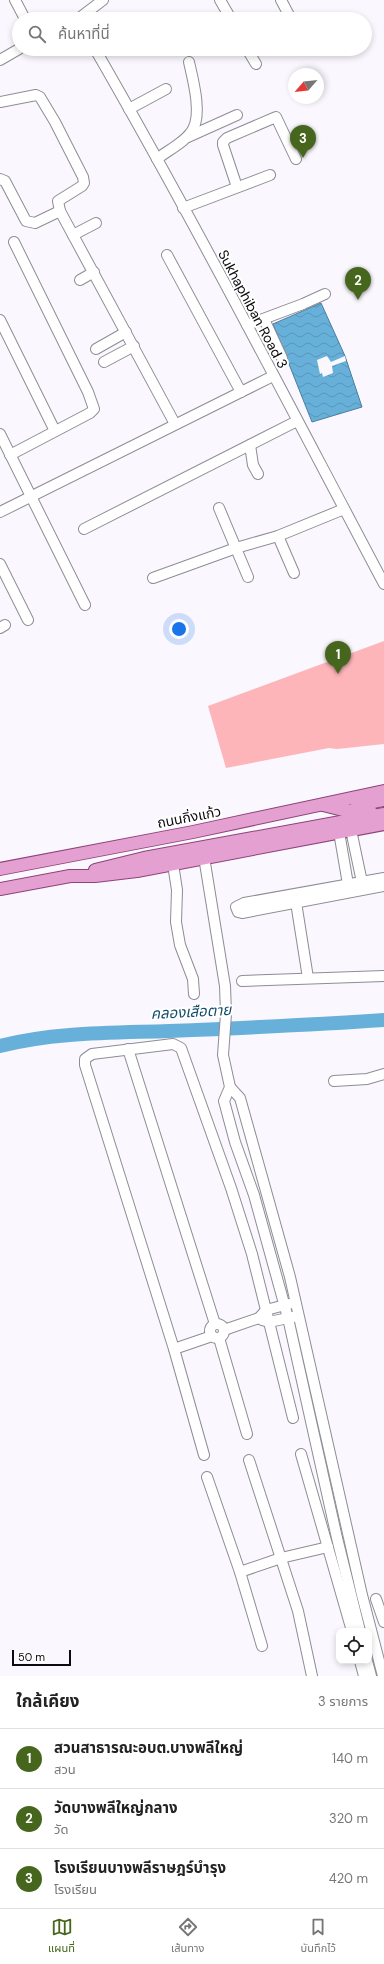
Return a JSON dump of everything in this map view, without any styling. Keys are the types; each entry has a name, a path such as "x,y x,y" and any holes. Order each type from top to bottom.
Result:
{"main road":[{"name":"ถนนกิ่งแก้ว","path":"0,869 193,832 384,791"},
{"path":"338,808 384,800"},
{"path":"320,804 359,811 384,807"},
{"path":"0,889 78,875 144,858 384,814"},
{"path":"78,875 102,876 384,824"}],"street":[{"path":"15,0 21,12"},
{"path":"87,12 102,0"},
{"path":"220,0 227,12"},
{"path":"281,0 287,12"},
{"path":"0,60 12,53"},
{"name":"Sukhaphiban Road 3","path":"99,56 130,109 247,325 384,584"},
{"path":"251,56 256,64"},
{"path":"157,159 184,139 193,129 196,106 195,88 188,62"},
{"path":"130,109 166,89"},
{"path":"0,102 36,95 40,97 55,122 83,177 84,183 82,186 58,201 60,211 175,424"},
{"path":"184,139 237,115"},
{"path":"237,187 223,145 223,142 227,138 276,117 296,159"},
{"path":"183,208 270,175"},
{"path":"0,179 4,181 26,221 35,223 60,211"},
{"path":"73,235 96,223"},
{"path":"10,455 90,413 94,409 14,242"},
{"path":"167,255 241,392"},
{"path":"80,280 94,272"},
{"path":"247,325 325,294"},
{"path":"264,319 282,358"},
{"path":"0,320 56,431"},
{"path":"96,349 126,332"},
{"path":"104,362 134,346"},
{"path":"0,512 273,376"},
{"path":"84,529 297,421"},
{"path":"0,434 3,447 10,455 84,605"},
{"path":"250,445 254,465 258,474"},
{"path":"219,508 248,577"},
{"path":"153,578 236,548 278,536 344,509"},
{"path":"278,536 294,573"},
{"path":"0,564 28,620"},
{"path":"351,830 362,886"},
{"path":"339,832 349,888"},
{"path":"204,857 225,986 226,1014 223,1055 230,1087 240,1098 270,1203 295,1303 293,1317 337,1538 359,1628"},
{"path":"173,864 177,890 176,922 180,945 193,979 194,994"},
{"path":"346,867 357,866"},
{"path":"362,886 384,878"},
{"path":"296,898 244,903 236,907 238,912 242,913 296,898 362,886 384,886"},
{"path":"296,898 308,978"},
{"path":"242,981 384,976"},
{"path":"204,1455 174,1348 85,1065 85,1059 92,1054 173,1044 178,1045 183,1052 242,1219 293,1418"},
{"path":"128,1049 215,1324 221,1325 218,1335 247,1434"},
{"path":"334,1082 367,1079 384,1074"},
{"path":"230,1087 224,1101 254,1195 284,1305 293,1317 340,1492 348,1536 383,1676"},
{"path":"239,1151 254,1148"},
{"path":"174,1348 218,1335 259,1318 266,1310 295,1303"},
{"path":"259,1318 269,1322 293,1317"},
{"path":"301,1454 351,1628"},
{"path":"249,1460 298,1611 312,1676"},
{"path":"207,1477 240,1572 262,1646"},
{"path":"337,1538 348,1536"},
{"path":"240,1572 281,1558 328,1547"},
{"path":"376,1599 384,1622"},
{"path":"361,1664 364,1676"},
{"path":"368,1664 371,1676"}],"shaded area":[{"path":"384,641 384,744 337,749 329,748 226,768 208,706"}],"water":[{"path":"321,303 345,356 362,407 312,422 273,324"}],"pier":[{"path":"327,356 331,362 345,356 346,361 332,366 333,373 323,377 322,373 320,374 317,360"}],"waterway":[{"name":"คลองเสือตาย","path":"0,1046 21,1041 84,1034 250,1028 384,1020"}],"place":[{"name":"โรงเรียนบางพลีราษฎร์บำรุง","path":"303,158"},
{"name":"วัดบางพลีใหญ่กลาง","path":"358,300"},
{"name":"สวนสาธารณะอบต.บางพลีใหญ่","path":"338,674"}]}
